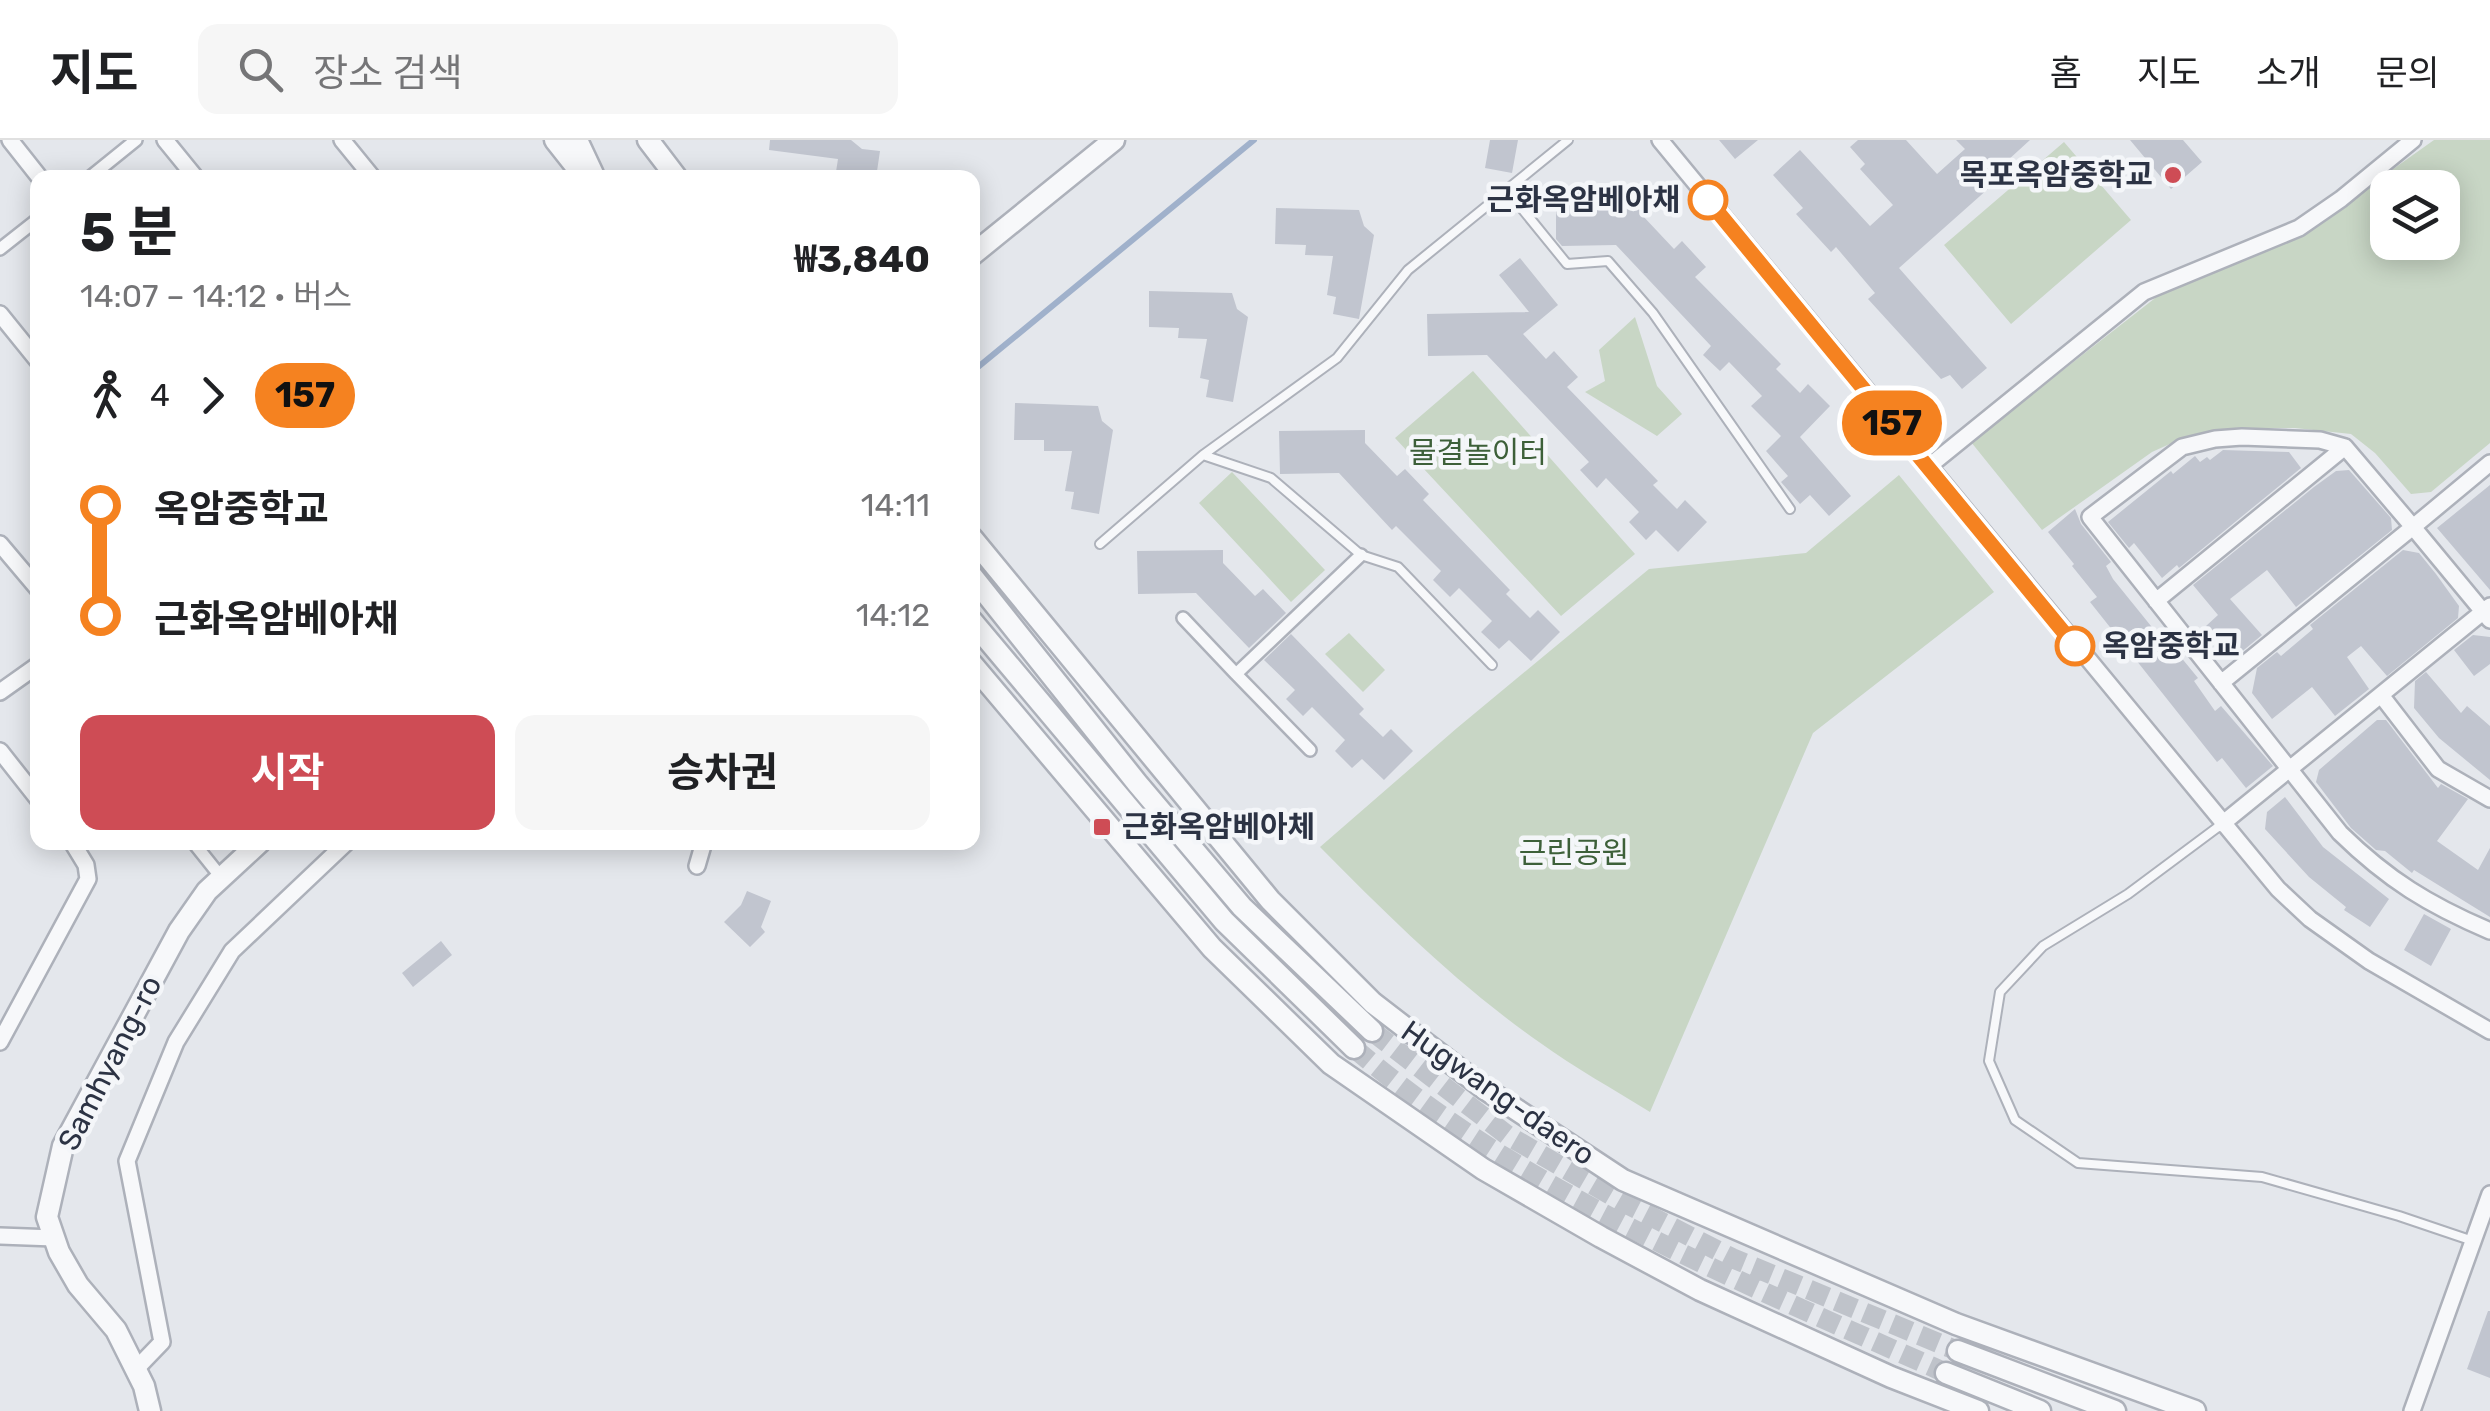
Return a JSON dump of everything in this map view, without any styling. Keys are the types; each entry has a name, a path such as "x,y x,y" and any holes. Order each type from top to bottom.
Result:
{"street":[{"path":"10,140 34,170"},
{"path":"100,170 136,140"},
{"path":"165,140 189,170"},
{"path":"342,140 366,170"},
{"path":"554,140 578,170"},
{"path":"577,140 591,170"},
{"path":"640,140 663,159"},
{"path":"648,140 671,170"},
{"path":"980,249 1114,140"},
{"path":"1660,140 2278,890 2310,919 2369,961 2490,1031"},
{"path":"1928,467 2144,292 2299,228 2414,140"},
{"path":"0,249 30,225"},
{"path":"0,314 30,351"},
{"path":"2222,824 2289,770 2381,695 2488,613 2345,447 2320,440 2242,437 2195,443 2170,455 2090,517 2289,770 2340,833 2373,865 2434,908 2490,931"},
{"path":"2156,601 2345,447"},
{"path":"2221,683 2490,463"},
{"path":"0,544 30,580"},
{"name":"Hugwang-daero","path":"980,548 1270,900 1372,1003 1485,1089 1623,1180 1956,1324 2194,1411"},
{"path":"1236,674 1361,555"},
{"name":"Hugwang-daero","path":"980,586 1137,784 1242,907 1372,1031"},
{"path":"1184,618 1310,750"},
{"name":"Hugwang-daero","path":"980,631 1224,921 1354,1048"},
{"path":"0,692 30,671"},
{"path":"980,673 1212,948 1332,1064 1482,1169 1700,1290 1891,1377 1978,1411"},
{"path":"2381,695 2438,769 2490,799"},
{"path":"0,751 30,789"},
{"path":"0,1042 88,879 86,864 77,850"},
{"path":"199,850 220,877"},
{"name":"Samhyang-ro","path":"150,1411 136,1369 116,1330 78,1285 47,1217 63,1146 179,931 206,891 251,850"},
{"path":"136,1369 162,1342 127,1161 176,1042 232,951 339,850"},
{"path":"697,866 702,850"},
{"path":"2412,1411 2490,1194"},
{"path":"0,1236 54,1238"},
{"path":"1958,1352 2114,1411"},
{"path":"1946,1373 2040,1411"}],"lane":[{"path":"1100,544 1203,455 1337,358 1408,270 1568,140"},
{"path":"1506,189 1567,264 1608,262 1654,312 1790,508"},
{"path":"1203,455 1270,478 1361,555 1398,567 1492,665"},
{"path":"2222,824 2128,894 2043,946 2000,992 1989,1061 2014,1120 2078,1163 2262,1177 2474,1242"}],"green space":[{"path":"2434,140 2490,140 2490,443 2431,492 2411,494 2375,453 2351,434 2295,428 2231,428 2183,438 2152,452 2042,530 1971,442 2168,288 2283,244 2370,185 2370,260 2460,260 2460,170 2392,170"},
{"path":"2064,142 2131,220 2011,324 1944,245"},
{"path":"1635,317 1657,386 1682,414 1657,436 1585,392 1605,381 1599,350"},
{"name":"물결놀이터","path":"1473,371 1635,554 1561,616 1395,438"},
{"path":"1232,472 1325,570 1291,602 1199,503"},
{"name":"근린공원","path":"1899,475 1994,592 1813,733 1650,1112 1553,1052 1481,998 1320,847 1649,569 1806,553"},
{"path":"1349,633 1385,670 1363,692 1325,654"}],"building":[{"path":"770,140 851,140 862,149 880,151 877,170 836,170 838,159 769,150"},
{"path":"1490,140 1518,140 1512,173 1485,168"},
{"path":"1719,140 1758,140 1735,159"},
{"path":"1858,140 1906,140 1937,174 1965,149 1956,140 2030,140 1984,182 1989,188 1899,268 1987,368 1962,389 1950,375 1941,379 1868,299 1875,293 1836,247 1831,252 1796,214 1803,208 1773,175 1800,150 1870,226 1893,205 1860,169 1865,164 1850,147"},
{"name":"목포옥암중학교","path":"2130,140 2183,140 2202,162 2171,189"},
{"path":"1642,202 1642,215 1674,249 1682,241 1706,267 1695,277 1781,364 1776,369 1800,393 1808,384 1830,406 1800,437 1851,496 1829,516 1810,495 1800,504 1781,482 1788,476 1766,451 1781,436 1751,406 1762,396 1729,362 1720,371 1703,355 1711,346 1616,245 1562,246 1556,239 1556,204"},
{"path":"1276,208 1359,210 1364,226 1374,235 1359,319 1333,314 1336,297 1327,295 1333,256 1305,255 1306,245 1275,244"},
{"path":"1520,258 1558,305 1523,334 1546,359 1554,351 1578,377 1567,387 1658,481 1653,485 1677,509 1685,500 1707,522 1678,552 1656,530 1646,540 1629,522 1639,512 1606,478 1597,488 1580,470 1589,462 1487,355 1428,356 1427,314 1529,312 1499,275"},
{"path":"1149,291 1232,293 1237,309 1248,317 1233,402 1206,397 1209,380 1200,378 1207,339 1178,338 1179,328 1149,327"},
{"path":"1015,403 1098,406 1102,421 1113,430 1099,514 1071,509 1074,492 1065,491 1072,451 1044,451 1044,440 1014,440"},
{"path":"1365,430 1365,443 1397,476 1405,469 1429,494 1423,500 1510,590 1506,594 1530,618 1538,610 1560,632 1531,661 1509,640 1499,649 1481,632 1492,621 1459,588 1450,597 1433,580 1441,571 1396,526 1392,530 1339,473 1280,474 1279,431"},
{"path":"2223,450 2289,452 2301,468 2162,578 2134,543 2129,548 2108,522 2171,471 2173,474 2195,456 2200,462 2207,457 2210,460"},
{"path":"2349,470 2391,518 2392,530 2296,607 2267,570 2230,599 2262,635 2239,654 2227,649 2206,626 2218,615 2193,585 2314,487 2336,471"},
{"path":"2490,485 2490,590 2437,528"},
{"path":"2075,509 2081,524 2111,562 2106,566 2113,579 2198,678 2194,681 2215,711 2221,706 2273,766 2246,788 2222,758 2217,762 2090,602 2097,597 2048,532"},
{"path":"1223,550 1223,563 1255,596 1263,589 1286,613 1249,648 1196,593 1138,594 1137,551"},
{"path":"2403,550 2419,553 2436,574 2459,606 2458,618 2387,676 2361,646 2347,657 2369,689 2335,716 2312,687 2272,719 2252,693 2257,668 2277,652 2281,656 2313,629 2310,625"},
{"path":"1291,634 1364,709 1359,714 1383,737 1391,729 1413,751 1384,780 1362,759 1352,768 1335,751 1345,740 1312,707 1303,716 1286,699 1295,690 1264,660"},
{"path":"2473,635 2490,637 2490,664 2474,676 2454,650"},
{"path":"2426,672 2461,713 2467,706 2490,726 2490,780 2439,738 2414,708 2415,681"},
{"path":"2377,720 2386,720 2438,788 2441,784 2468,799 2437,841 2478,870 2490,848 2490,917 2414,870 2412,873 2385,851 2376,850 2351,828 2316,782 2319,770"},
{"path":"2285,797 2323,847 2389,899 2370,927 2344,910 2346,907 2309,877 2265,829 2267,812"},
{"path":"747,891 771,901 761,927 765,932 750,947 724,922 741,905"},
{"path":"2424,914 2451,929 2431,966 2404,950"},
{"path":"441,941 452,955 413,987 402,973"},
{"path":"2490,1311 2490,1378 2467,1369"}],"waterway":[{"path":"980,365 1254,140"}],"tunnel":[{"path":"1372,1031 1507,1135 1621,1201 1732,1258 1958,1351"},
{"path":"1354,1048 1421,1101 1563,1192 1714,1269 1946,1373"}],"bus line":[{"name":"157","path":"1708,200 2075,646"}],"place":[{"name":"목포옥암중학교","path":"2173,175"},
{"name":"근화옥암베아채","path":"1708,200"},
{"name":"옥암중학교","path":"2075,646"},
{"name":"근화옥암베아체","path":"1102,827"}]}
